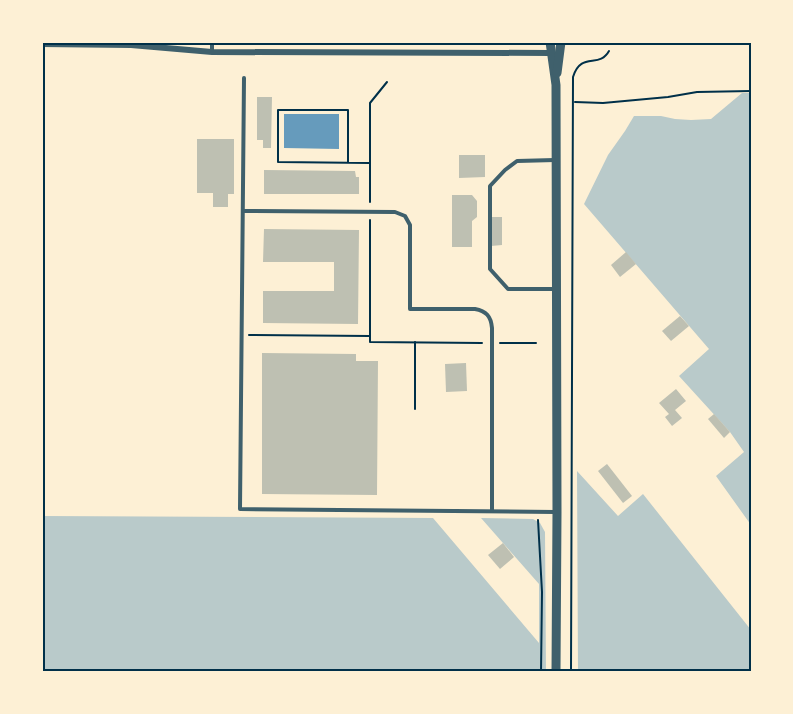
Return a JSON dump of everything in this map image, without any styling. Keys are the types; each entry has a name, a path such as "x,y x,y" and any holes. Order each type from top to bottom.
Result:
{"street":[{"path":"556,53 550,42 560,42 556,53 556,672"},
{"path":"42,44 131,45 212,52 556,53"}],"lane":[{"path":"212,42 212,52"},
{"path":"568,42 751,43"},
{"path":"244,78 240,509 557,512"},
{"path":"556,160 517,161 490,186 490,269 508,289 556,290"},
{"path":"244,211 395,212 405,216 410,225 410,309 482,310 487,314 491,320 492,511"}],"path":[{"path":"571,672 573,77 579,65 606,57 610,49"},
{"path":"370,212 370,103 387,82"},
{"path":"556,103 603,103 697,92 751,91"},
{"path":"348,162 348,110 278,110 278,162 370,163"},
{"path":"242,335 369,336"},
{"path":"415,342 415,409"},
{"path":"535,512 538,522 542,592 541,672"}],"shaded area":[{"path":"742,93 751,93 751,525 716,476 744,452 730,432 679,376 709,349 584,204 608,155 634,116 711,119"},
{"path":"577,471 618,516 643,494 751,630 751,672 578,672"},
{"path":"42,516 433,518 539,643 539,584 481,518 533,519 540,523 545,532 546,672 42,672"}],"water":[{"path":"284,114 339,114 339,149 284,148"}],"building":[{"path":"257,97 272,97 271,148 263,148 263,140 257,140"},
{"path":"197,139 234,139 234,194 228,194 228,207 213,207 213,193 197,193"},
{"path":"459,155 485,155 485,177 459,178"},
{"path":"264,170 355,171 356,177 359,177 359,194 264,194"},
{"path":"452,195 472,195 477,201 477,217 472,221 472,247 452,247"},
{"path":"490,217 502,217 502,245 491,246"},
{"path":"264,229 359,230 358,324 263,323 263,291 334,291 334,262 263,262"},
{"path":"626,252 636,264 620,277 611,265"},
{"path":"680,316 689,326 671,341 662,331"},
{"path":"262,353 356,354 356,361 378,361 377,495 262,494"},
{"path":"466,363 467,391 446,392 445,364"},
{"path":"676,389 686,401 675,410 682,418 672,426 665,417 669,414 659,403"},
{"path":"714,414 730,432 724,438 708,419"},
{"path":"607,464 632,496 623,503 598,471"},
{"path":"503,543 514,557 500,569 488,555"}]}
